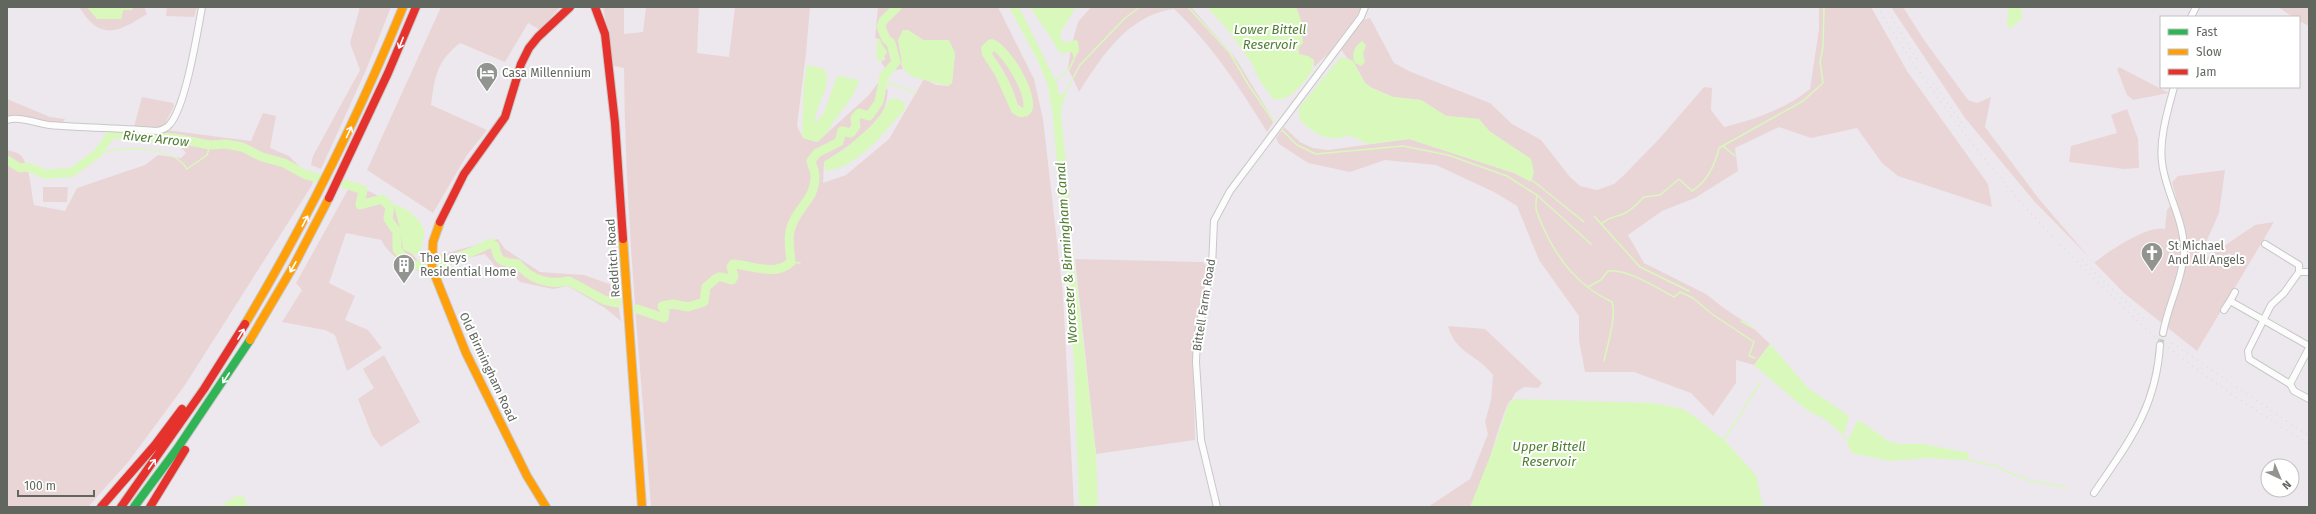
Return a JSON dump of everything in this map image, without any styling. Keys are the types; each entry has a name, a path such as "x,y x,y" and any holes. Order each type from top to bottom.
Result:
{"main road":[{"path":"120,507 147,472 230,350 280,267 332,168 374,76 403,7"},
{"path":"134,507 205,410 264,318 344,172 416,7"},
{"name":"Old Birmingham Road","path":"546,507 527,476 466,353 432,264 438,228 457,188 471,164 498,130 507,112 526,53 535,40 570,7"},
{"name":"Redditch Road","path":"596,8 605,34 614,116 642,507"},
{"path":"101,507 154,445 204,380 230,350"},
{"path":"150,507 190,441 205,410"}],"street":[{"path":"7,120 15,119 72,127 157,131 164,129 171,123 184,90 202,7"},
{"name":"Bittell Farm Road","path":"1217,507 1201,440 1196,362 1197,337 1212,267 1214,222 1230,191 1356,23 1365,7"},
{"path":"2192,16 2196,7"},
{"path":"2163,333 2166,318 2181,276 2184,248 2176,207 2162,163 2161,147 2174,88"},
{"path":"2265,244 2299,265 2299,272 2284,294 2271,305 2264,322 2248,351 2249,359 2290,384 2294,391 2309,399"},
{"path":"2299,272 2309,272"},
{"path":"2224,310 2235,292"},
{"path":"2230,301 2309,347 2290,384"},
{"path":"2094,493 2136,430 2148,406 2156,383 2160,346"}],"shaded area":[{"path":"79,7 87,7 98,19 121,19 123,10 132,10 133,7 144,7 147,14 127,26 110,30 102,29 94,25"},
{"path":"167,7 197,7 194,17 166,16"},
{"path":"360,7 391,7 366,70 321,169 311,165 313,156 360,70 350,43"},
{"path":"441,7 560,7 540,30 528,23 505,62 460,43 452,50 441,64 434,86 431,105 487,130 467,155 433,213 367,170"},
{"path":"603,7 624,7 624,34 643,32 646,7 699,7 697,53 729,57 735,7 810,7 797,126 803,138 817,142 868,96 878,83 888,90 884,108 870,128 856,141 824,162 823,183 846,175 889,139 924,79 936,85 948,86 952,83 955,53 923,40 908,30 901,64 903,69 887,71 881,62 885,59 880,39 875,38 878,7 998,7 1034,79 1043,119 1063,294 1074,507 651,507 630,233 624,68 614,66"},
{"path":"1091,7 1191,7 1236,59 1274,121 1267,132 1213,52 1174,9 1143,19 1130,28 1107,52 1079,92 1068,68 1071,47 1078,22"},
{"path":"1296,7 1360,7 1360,11 1329,53 1314,67 1314,61 1299,54"},
{"path":"1819,7 1871,7 1907,71 1988,184 1992,207 1898,176 1882,163 1857,128 1811,138 1779,127 1735,148 1738,171 1695,198 1662,211 1628,235 1644,263 1706,294 1725,309 1751,326 1770,344 1754,365 1736,360 1736,383 1713,416 1691,393 1634,372 1585,372 1579,340 1579,316 1539,260 1517,206 1494,192 1436,165 1385,160 1350,172 1308,163 1279,144 1276,138 1284,127 1300,142 1313,148 1328,150 1409,139 1514,173 1531,181 1531,159 1489,131 1479,119 1446,116 1421,100 1393,97 1372,88 1365,83 1353,61 1347,58 1341,49 1361,21 1370,18 1394,63 1411,72 1490,103 1512,124 1541,140 1570,177 1580,186 1597,190 1614,184 1624,175 1660,138 1704,87 1712,88 1711,110 1724,127 1747,121 1781,108 1810,89 1819,29"},
{"path":"1891,7 1903,7 1924,40 1968,100 1977,103 1991,97 1985,127 2039,199 2089,257 2034,201 1965,118"},
{"path":"2278,7 2309,7 2309,26 2300,22 2300,16 2292,16"},
{"path":"2119,67 2169,93 2133,100 2127,95 2117,69"},
{"path":"142,97 173,103 174,106 164,126 157,128 134,127"},
{"path":"7,99 50,117 65,119 62,124 7,119"},
{"path":"2127,109 2138,139 2139,168 2124,169 2069,162 2071,146 2117,133 2111,115"},
{"path":"263,113 276,116 270,148 289,156 303,170 315,175 312,185 185,385 129,461 88,507 7,507 7,150 19,154 26,163 30,177 34,205 65,211 77,188 145,165 158,155 181,158 186,153 184,150 178,145 160,136 166,130 251,141"},
{"path":"2225,170 2219,213 2196,265 2255,225 2274,222 2197,351 2125,294 2094,263 2108,252 2128,240 2149,231 2165,229 2167,210 2176,197 2172,182 2178,176"},
{"path":"350,186 371,192 394,205 405,245 424,268 418,271 402,261 388,250 381,240 346,233 329,283 355,296 345,320 368,330 382,348 347,371 335,335 325,330 282,322 302,290 296,283"},
{"path":"43,187 68,187 67,202 43,202"},
{"path":"498,239 505,249 540,272 584,275 615,286 621,321 605,308 568,286 553,289 520,282 509,270 499,271 485,254 438,265 436,256"},
{"path":"1075,259 1203,262 1207,267 1193,349 1195,440 1096,454"},
{"path":"1448,326 1485,329 1542,383 1538,388 1524,387 1515,393 1508,404 1502,418 1486,470 1470,507 1428,507 1470,479 1488,434 1485,422 1491,400 1493,375 1480,362 1461,348 1456,342"},
{"path":"384,355 420,422 381,447 372,435 358,399 374,388 363,369"}],"water":[{"path":"87,7 133,7 132,10 123,10 121,19 97,19"},
{"name":"Worcester & Birmingham Canal","path":"1009,7 1019,7 1057,84 1059,95 1067,93 1062,104 1061,115 1070,207 1069,217 1096,454 1098,507 1079,507 1074,361 1053,117 1048,86 1037,59"},
{"path":"1030,7 1076,7 1060,33 1063,43 1075,40 1078,41 1079,51 1074,59 1072,52 1062,53 1058,51 1052,39"},
{"name":"Lower Bittell Reservoir","path":"1207,7 1296,7 1301,20 1303,43 1298,48 1299,54 1308,56 1314,60 1311,71 1304,82 1295,92 1290,95 1282,99 1273,99 1260,81 1251,62 1228,30"},
{"path":"2008,7 2021,7 2022,19 2011,28 2007,27"},
{"path":"903,30 908,30 923,40 949,40 955,53 952,83 948,86 913,77 903,69 898,40"},
{"path":"877,39 879,39 887,52 881,62 877,61"},
{"path":"992,39 1001,44 1010,54 1027,81 1032,95 1033,107 1029,115 1019,117 1012,113 995,75 982,55 981,47 988,40","holes":["994,51 999,55 1009,69 1018,86 1022,95 1023,108 1018,105 1007,78 992,54"]},
{"path":"1362,41 1366,45 1363,54 1365,62 1361,66 1355,63 1353,54 1355,48"},
{"path":"1341,57 1353,61 1365,83 1372,88 1393,97 1421,100 1446,116 1479,119 1489,131 1531,159 1534,172 1531,182 1514,173 1409,139 1369,144 1348,135 1334,138 1321,136 1309,128 1299,118 1299,108"},
{"path":"807,65 824,69 827,82 817,109 815,123 824,113 837,76 859,80 855,91 849,100 826,133 817,142 803,138 802,134 804,83"},
{"path":"895,98 904,102 905,109 880,137 861,155 839,168 827,171 824,167 824,162 846,148 871,126 881,114 889,100"},
{"path":"394,205 403,208 412,214 417,218 423,227 424,236 420,253 414,255 403,249 401,232"},
{"path":"1770,344 1808,388 1849,416 1844,434 1842,434 1825,419 1808,411 1754,365"},
{"name":"Upper Bittell Reservoir","path":"1514,399 1651,403 1680,408 1691,414 1724,440 1756,475 1763,507 1470,507 1497,439 1508,405"},
{"path":"1857,421 1862,422 1888,441 1899,444 1923,444 1969,453 1968,460 1926,458 1890,461 1852,453 1847,443"},
{"path":"243,496 248,507 220,507 234,497"}],"waterway":[{"name":"River Arrow","path":"637,309 664,318 665,311 662,306 673,304 688,307 704,302 706,287 716,278 720,277 732,280 734,276 731,267 733,264 763,269 778,269 791,262 789,242 790,231 796,216 809,198 814,184 815,174 811,161 817,153 839,142 842,131 851,133 856,126 855,118 859,113 869,116 879,102 884,76 896,62 891,43 886,39 881,27 883,21 897,7"},
{"path":"1064,95 1080,65 1125,18 1140,7"},
{"path":"1188,7 1230,53 1248,84 1274,122"},
{"path":"1601,224 1607,219 1624,214 1644,197 1660,195 1679,179 1692,191 1707,177 1719,148 1803,101 1823,83 1820,62 1823,47 1824,7"},
{"path":"1054,82 1069,70 1074,59"},
{"path":"883,81 916,93"},
{"path":"1281,129 1297,145 1316,154 1403,146 1448,155 1507,176 1537,195 1536,208 1538,214 1549,239 1562,261 1579,280 1600,296 1612,302 1612,323 1604,361"},
{"name":"River Arrow","path":"7,160 20,168 30,168 45,174 71,173 98,153 111,134 174,138 210,145 226,144 242,147 262,157 284,163 306,175 318,178"},
{"path":"98,153 120,149 146,149 159,151 180,161 187,169 207,155 210,145"},
{"path":"1723,146 1735,156"},
{"path":"1532,180 1584,222"},
{"name":"River Arrow","path":"345,184 363,190 360,205 382,199 390,207 388,219 397,232 397,249 405,259 413,264 424,266 443,262 465,255 491,243 495,246 496,252 502,261 518,264 523,270 535,278 548,282 569,281 604,300 617,303"},
{"path":"1537,195 1591,244"},
{"path":"1594,216 1640,267 1689,291"},
{"path":"791,262 800,263"},
{"path":"1588,287 1601,280 1608,271 1616,271 1642,280 1674,297 1680,292 1693,298 1712,314 1754,342 1749,356 1755,358"},
{"path":"1741,321 1753,328"},
{"path":"1724,440 1760,383"},
{"path":"1843,434 1847,441"},
{"path":"1968,460 1992,465 2030,481 2067,487"}],"tunnel":[{"path":"2160,345 2163,333"}],"railway":[{"path":"1877,7 1928,84 1983,157 2012,192 2075,260 2151,334 2232,394 2309,444"},
{"path":"1885,7 1918,61"},
{"path":"1933,83 1967,130"},
{"path":"2082,260 2147,322"},
{"path":"2172,343 2309,436"}],"traffic: fast":[{"path":"134,507 177,449 250,340"}],"traffic: slow":[{"path":"245,324 289,247 330,168 368,89 403,7"},
{"path":"250,340 293,267 329,198"},
{"path":"440,222 433,242 432,268 466,353 527,476 546,507"},
{"path":"623,239 642,507"}],"traffic: jam":[{"path":"329,198 388,73 416,7"},
{"path":"440,222 464,174 505,117 521,64 529,48 538,37 570,7"},
{"path":"595,7 605,34 615,123 623,239"},
{"path":"121,507 204,389 245,324"},
{"path":"101,507 155,445 182,409"},
{"path":"150,507 185,450"}],"place":[{"name":"Casa Millennium","path":"487,92"},
{"name":"St Michael And All Angels","path":"2152,272"},
{"name":"The Leys Residential Home","path":"404,284"}]}
